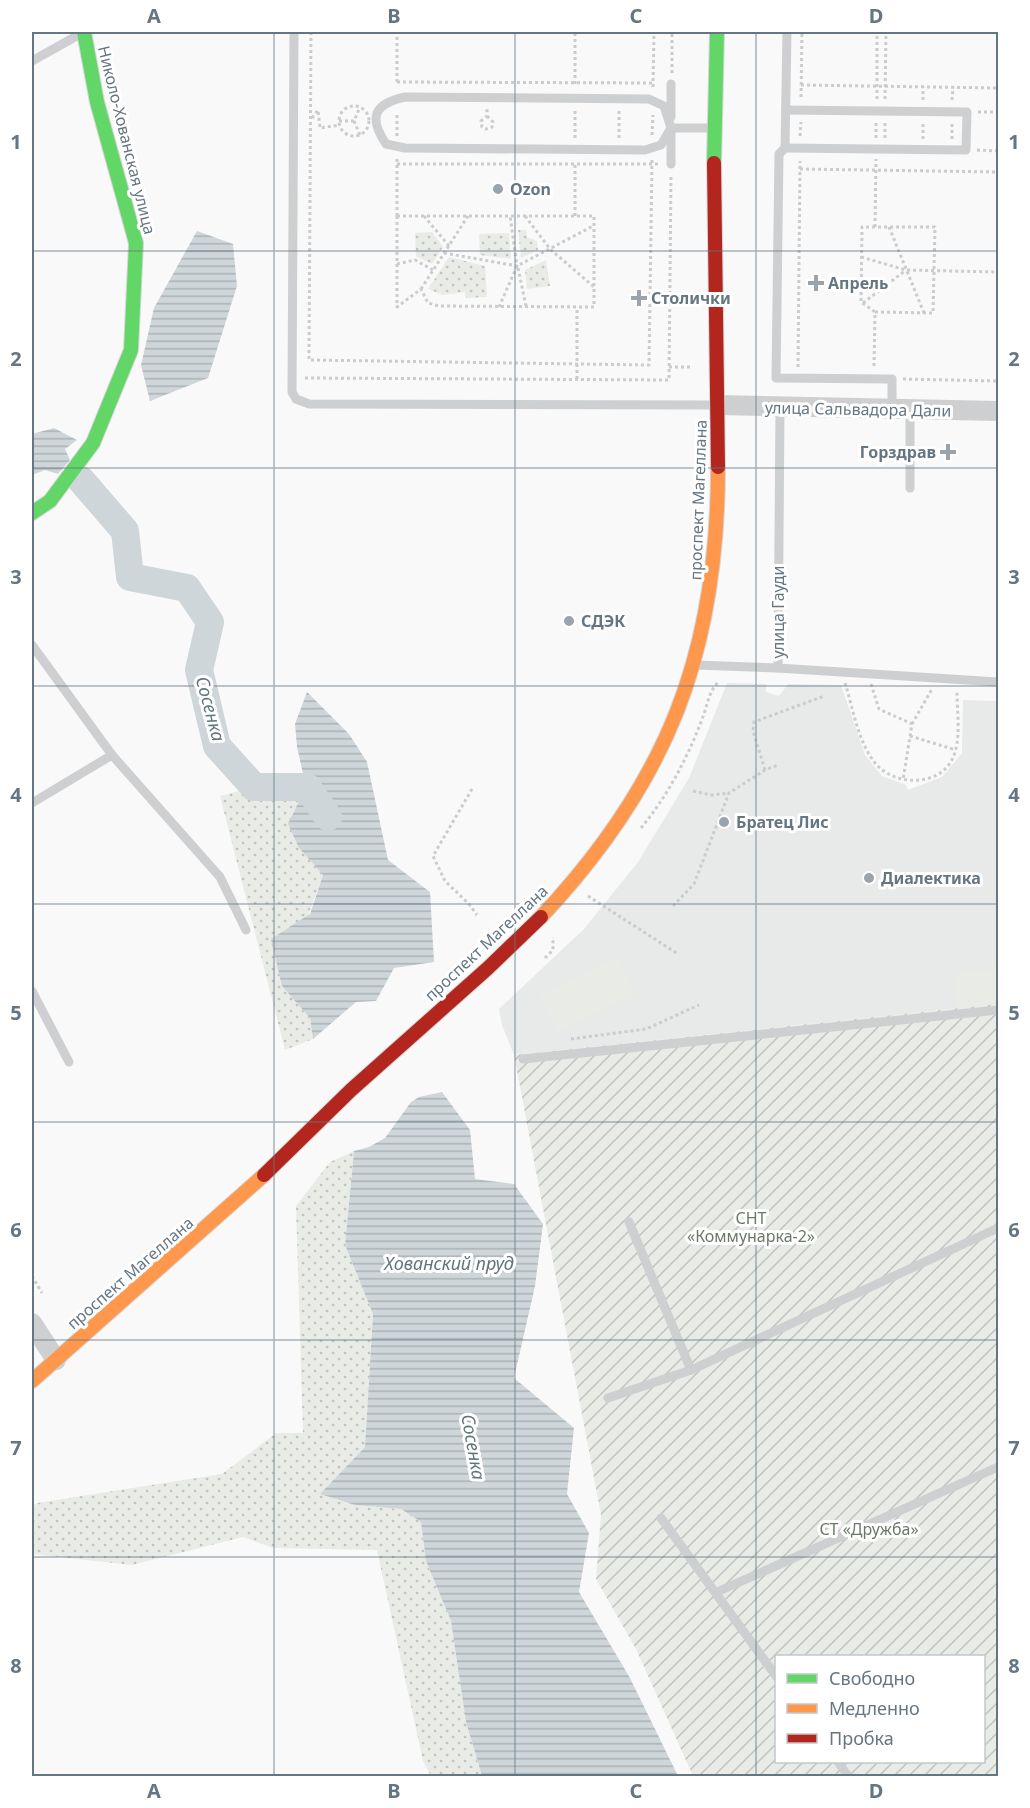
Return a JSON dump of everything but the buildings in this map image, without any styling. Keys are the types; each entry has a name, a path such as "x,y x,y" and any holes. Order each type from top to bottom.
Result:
{"street":[{"name":"Николо-Хованская улица","path":"32,513 50,501 93,443 131,350 136,243 98,102 84,32"},
{"name":"проспект Магеллана","path":"32,1381 214,1220 348,1093 530,928 557,900 606,839 651,766 680,704 694,665 705,620 715,548 718,405 712,128 717,32"},
{"name":"улица Сальвадора Дали","path":"718,405 999,411"},
{"path":"32,1323 56,1360"}],"lane":[{"path":"32,61 84,32"},
{"path":"294,32 292,392 296,399 309,404 718,405"},
{"path":"787,32 785,148 779,154 776,378 892,379 901,409 910,488"},
{"path":"671,84 671,164"},
{"path":"575,98 653,100 664,106 671,128 661,145 652,148 619,150 397,146 386,144 376,129 376,113 386,101 397,99 575,98"},
{"path":"785,148 966,150 967,112 786,110"},
{"path":"671,128 712,128"},
{"name":"улица Гауди","path":"780,407 778,668 999,682"},
{"path":"32,645 112,755 220,877 246,930"},
{"path":"694,665 778,668"},
{"path":"32,803 112,755"},
{"path":"32,992 69,1062"},
{"path":"523,1059 999,1010"},
{"path":"629,1222 691,1370"},
{"path":"608,1398 691,1370 999,1228"},
{"path":"717,1592 999,1467"},
{"path":"661,1518 775,1673"},
{"path":"839,1763 848,1776"}],"path":[{"path":"311,32 309,360 649,365 654,32"},
{"path":"397,32 397,306 421,290 468,216"},
{"path":"575,32 575,216"},
{"path":"397,82 671,84 672,32"},
{"path":"797,378 802,32"},
{"path":"875,227 877,32"},
{"path":"882,32 930,32"},
{"path":"619,83 619,164"},
{"path":"801,86 999,88"},
{"path":"922,171 923,87"},
{"path":"952,171 953,87"},
{"path":"339,123 346,108 360,106"},
{"path":"339,123 344,132 352,136 366,131 369,117 360,106"},
{"path":"360,106 354,120 360,135"},
{"path":"311,120 318,110 320,128 354,120"},
{"path":"967,112 999,112"},
{"path":"487,116 493,122 492,127 486,129 482,127 480,121 487,116"},
{"path":"966,150 999,151"},
{"path":"292,378 669,380 671,164 397,164"},
{"path":"800,169 999,172"},
{"path":"397,216 594,216 594,307 433,305 423,297 421,290"},
{"path":"424,216 449,246"},
{"path":"510,216 526,307"},
{"path":"525,216 550,249 594,287"},
{"path":"444,253 517,266 594,226"},
{"path":"862,226 935,227 933,313 875,312 863,303 862,226"},
{"path":"889,227 924,313"},
{"path":"861,257 906,270 999,272"},
{"path":"397,264 415,260 433,270"},
{"path":"499,307 517,266"},
{"path":"863,303 906,270"},
{"path":"577,307 577,380"},
{"path":"874,379 875,312"},
{"path":"669,367 692,367"},
{"path":"892,379 999,381"},
{"path":"842,672 871,757 882,770 903,780 919,780 933,776 951,762 956,750 957,679"},
{"path":"867,674 879,708 912,724"},
{"path":"903,780 912,724 929,694"},
{"path":"765,770 753,731 754,722 824,696"},
{"path":"910,736 956,750"},
{"path":"693,790 711,795 729,793 765,770 778,765"},
{"path":"472,789 433,856 445,882 469,904 477,915"},
{"path":"674,906 694,884 729,793"},
{"path":"588,896 678,954"},
{"path":"545,958 552,950 553,938"},
{"path":"571,1038 646,1029 699,1005"},
{"path":"32,1276 42,1293"}],"shaded area":[{"name":"Диалектика","path":"727,683 766,684 766,692 779,696 788,684 841,685 865,755 882,776 906,785 908,790 942,777 962,753 963,700 998,701 998,1004 514,1055 502,1025 499,1009 584,929 638,862 689,778"}],"green space":[{"path":"518,230 526,230 527,237 537,241 538,250 521,258"},
{"path":"432,232 443,247 432,264 416,256 415,233"},
{"path":"509,233 511,259 480,255 479,234"},
{"path":"449,257 485,266 487,297 466,298 465,292 443,295 428,289"},
{"path":"546,260 550,286 527,289 525,270"},
{"path":"254,787 307,787 289,824 299,848 323,875 282,986 310,1018 313,1039 285,1050 220,796"},
{"path":"618,957 635,995 558,1032 540,995"},
{"path":"997,969 998,1003 958,1007 955,973"},
{"name":"СНТ «Коммунарка-2»","path":"998,1004 998,1776 693,1776 636,1649 596,1579 601,1515 514,1055"},
{"path":"354,1151 345,1245 373,1314 365,1447 320,1494 355,1505 401,1509 421,1522 426,1561 451,1621 466,1722 482,1776 431,1776 423,1761 377,1550 273,1548 243,1537 132,1565 32,1554 32,1506 37,1503 222,1474 276,1433 303,1433 296,1206 330,1162"}],"water":[{"path":"197,231 233,244 237,286 208,378 150,401 141,365 154,308"},
{"path":"54,428 77,440 65,449 70,460 58,474 45,470 32,475 32,434"},
{"path":"307,692 349,734 367,762 388,860 430,892 434,962 394,968 376,1001 356,1002 313,1039 310,1018 282,986 271,939 310,914 323,875 299,848 288,824 306,787 297,747 295,724"},
{"name":"Хованский пруд","path":"442,1092 470,1130 475,1179 514,1184 543,1224 535,1286 514,1378 574,1428 567,1494 589,1533 579,1592 630,1678 678,1776 482,1776 466,1722 451,1621 426,1561 421,1522 401,1509 355,1505 320,1494 365,1447 373,1314 345,1245 354,1151 369,1147 385,1138 411,1102 419,1097"}],"waterway":[{"name":"Сосенка","path":"81,480 125,531 130,577 187,588 210,622 199,670 217,746 254,787 307,787 328,817"}],"traffic: fast":[{"path":"32,513 50,501 93,443 131,350 136,243 97,102 84,32"},
{"path":"714,163 717,32"}],"traffic: slow":[{"path":"541,917 585,866 622,816 653,764 677,711 695,655 708,596 716,534 718,467"},
{"path":"32,1381 264,1175"}],"traffic: jam":[{"path":"714,163 718,467"},
{"path":"264,1175 351,1090 488,968 541,917"}],"place":[{"name":"Ozon","path":"498,189"},
{"name":"Апрель","path":"816,283"},
{"name":"Столички","path":"639,298"},
{"name":"Горздрав","path":"948,452"},
{"name":"СДЭК","path":"569,621"},
{"name":"Братец Лис","path":"724,822"},
{"name":"Диалектика","path":"869,878"}],"park label":[{"name":"СТ «Дружба»","path":"869,1529"}]}
